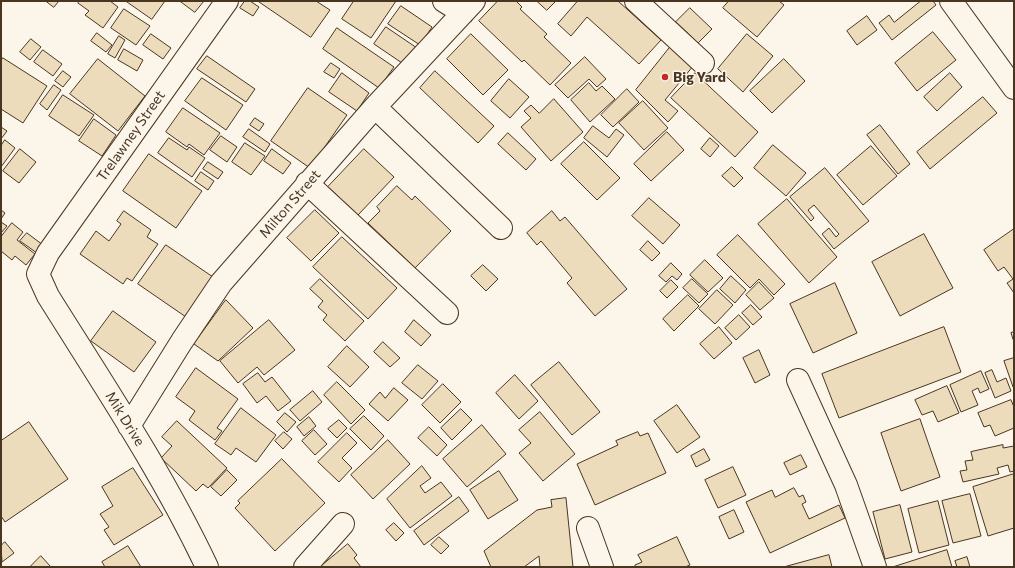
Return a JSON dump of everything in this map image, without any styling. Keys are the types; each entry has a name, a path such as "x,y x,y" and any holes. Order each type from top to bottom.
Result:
{"street":[{"name":"Trelawney Street","path":"38,274 48,253 227,1"},
{"path":"444,1 469,7"},
{"path":"636,1 703,63"},
{"path":"951,1 1014,88"},
{"name":"Milton Street","path":"129,426 182,341 221,284 375,106 469,7"},
{"path":"375,106 501,228"},
{"path":"308,183 447,313"},
{"name":"Mik Drive","path":"38,274 48,296 173,500 207,567"},
{"path":"798,380 846,485 875,567"},
{"path":"305,567 343,524"},
{"path":"588,528 602,567"}],"building":[{"path":"46,1 59,1 54,7"},
{"path":"80,1 110,1 118,7 103,28 85,15 89,11 78,3"},
{"path":"126,1 165,1 152,19"},
{"path":"180,1 204,1 195,12"},
{"path":"245,1 250,1 259,7 253,16 240,8"},
{"path":"258,1 316,1 330,10 311,37"},
{"path":"354,1 396,1 371,38 342,19"},
{"path":"498,1 516,1 522,7 520,9 547,34 544,37 571,63 550,85 524,60 522,62 479,21"},
{"path":"537,1 556,1 547,10"},
{"path":"578,1 618,1 661,40 639,64 587,17 571,36 558,24"},
{"path":"729,1 779,1 784,5 757,37 723,8"},
{"path":"921,1 933,1 936,5 892,40 879,23 889,15 894,22"},
{"path":"401,6 432,27 420,45 388,24"},
{"path":"690,8 712,29 698,43 676,22"},
{"path":"124,9 150,26 136,45 111,28"},
{"path":"867,16 877,30 857,45 847,31"},
{"path":"386,27 417,48 405,65 374,44"},
{"path":"337,28 394,67 379,88 323,49"},
{"path":"933,32 956,60 917,91 895,63"},
{"path":"97,33 112,45 106,52 91,41"},
{"path":"151,34 171,48 163,59 143,45"},
{"path":"471,34 508,70 483,95 447,59"},
{"path":"747,34 773,56 743,92 718,69"},
{"path":"119,36 125,40 115,58 108,54"},
{"path":"31,39 41,47 30,60 20,52"},
{"name":"Big Yard","path":"671,46 694,65 665,100 678,111 668,122 636,90"},
{"path":"124,49 143,60 137,71 118,60"},
{"path":"43,50 62,64 53,76 34,62"},
{"path":"207,56 255,89 246,102 197,69"},
{"path":"585,57 606,79 597,87 589,79 568,98 555,85"},
{"path":"3,58 47,86 23,123 1,109 1,61"},
{"path":"98,59 145,96 118,131 70,94"},
{"path":"784,59 805,81 772,113 750,91"},
{"path":"331,63 340,69 334,78 324,72"},
{"path":"63,71 71,77 63,87 55,81"},
{"path":"435,71 494,126 478,143 420,88"},
{"path":"342,73 369,93 357,111 329,92"},
{"path":"695,73 758,132 735,157 671,98"},
{"path":"950,73 962,87 937,111 924,97"},
{"path":"202,78 243,105 226,130 185,101"},
{"path":"509,79 529,97 510,118 491,101"},
{"path":"589,83 596,91 602,86 615,99 590,122 571,100"},
{"path":"54,85 61,90 47,110 40,104"},
{"path":"308,88 347,115 310,168 271,141"},
{"path":"627,89 639,102 613,127 601,115"},
{"path":"63,95 94,115 79,136 49,116"},
{"path":"983,97 997,113 930,169 917,152"},
{"path":"554,99 583,132 551,161 521,127 531,118 524,111 531,105 539,113"},
{"path":"643,101 668,128 644,150 619,123"},
{"path":"183,108 220,133 204,155 189,144 187,147 166,132"},
{"path":"255,118 264,124 259,131 250,125"},
{"path":"94,119 116,135 102,156 79,141"},
{"path":"880,125 910,164 898,174 867,135"},
{"path":"593,126 609,138 616,129 624,135 607,157 584,138"},
{"path":"1,127 7,131 1,139"},
{"path":"249,129 270,144 265,152 243,137"},
{"path":"667,132 684,150 651,181 634,164"},
{"path":"508,133 536,159 526,170 498,144"},
{"path":"221,136 237,147 227,162 210,150"},
{"path":"169,138 187,150 189,147 205,158 192,177 158,153"},
{"path":"710,138 719,146 710,157 701,149"},
{"path":"5,140 15,148 1,167 1,146"},
{"path":"584,142 620,178 597,200 561,164"},
{"path":"245,143 265,156 251,175 232,162"},
{"path":"773,145 806,173 786,196 754,168"},
{"path":"871,146 897,176 863,205 837,175"},
{"path":"20,149 36,162 19,183 3,171"},
{"path":"272,149 291,163 283,174 264,161"},
{"path":"364,149 394,177 358,215 328,187"},
{"path":"149,154 202,191 176,228 123,191"},
{"path":"208,162 223,172 218,179 203,169"},
{"path":"732,167 743,178 734,187 722,176"},
{"path":"825,168 869,221 834,249 822,234 829,228 836,237 839,234 814,205 808,210 814,218 811,221 790,197"},
{"path":"201,172 214,181 208,190 195,181"},
{"path":"397,186 412,200 415,196 451,231 415,268 368,223 380,211 377,207"},
{"path":"649,198 680,225 663,244 632,216"},
{"path":"787,199 837,257 809,283 758,224"},
{"path":"1,210 5,213 1,219"},
{"path":"315,210 339,233 311,261 287,238"},
{"path":"124,211 151,230 147,237 158,244 132,281 127,278 123,284 80,254 96,231 109,241 121,224 117,221"},
{"path":"552,211 560,221 565,217 627,289 595,316 567,283 572,278 541,241 537,245 527,233"},
{"path":"1,222 7,226 1,233"},
{"path":"12,223 23,232 17,240 35,254 26,265 15,256 12,260 1,251 1,237"},
{"path":"1014,229 1014,293 1007,283 1013,279 1004,267 998,271 984,250"},
{"path":"27,233 43,245 37,253 20,241"},
{"path":"924,234 953,288 900,316 872,262"},
{"path":"738,235 785,284 774,295 759,279 750,288 717,255"},
{"path":"342,237 397,288 368,319 313,267"},
{"path":"648,241 660,253 652,261 640,250"},
{"path":"166,245 213,277 186,317 138,284"},
{"path":"705,260 723,278 708,292 690,275"},
{"path":"671,263 682,274 677,280 672,276 666,282 659,276"},
{"path":"483,265 498,279 486,291 471,276"},
{"path":"731,276 746,290 735,303 720,289"},
{"path":"320,279 364,321 345,341 323,320 327,315 318,307 323,301 310,289"},
{"path":"692,279 708,294 699,303 683,288"},
{"path":"671,280 678,287 667,298 660,291"},
{"path":"759,282 774,298 760,310 746,295"},
{"path":"835,283 857,333 813,353 790,304"},
{"path":"717,290 733,305 715,324 699,309"},
{"path":"688,295 699,306 674,331 663,319"},
{"path":"226,300 253,328 218,361 194,344"},
{"path":"751,305 762,317 753,325 742,313"},
{"path":"113,311 156,342 134,372 91,341"},
{"path":"739,315 750,327 736,340 725,328"},
{"path":"269,320 295,350 264,375 257,367 238,383 220,361"},
{"path":"414,320 431,335 421,346 405,332"},
{"path":"719,327 732,343 714,359 700,344"},
{"path":"944,327 961,372 839,418 822,374"},
{"path":"1014,332 1014,342 1011,333"},
{"path":"383,342 400,358 390,367 374,352"},
{"path":"347,346 369,367 350,387 328,367"},
{"path":"759,350 770,375 755,383 743,358"},
{"path":"1014,358 1014,387 1013,387 1004,361"},
{"path":"559,362 600,412 572,435 531,385"},
{"path":"418,365 438,381 422,399 402,383"},
{"path":"196,368 238,399 217,428 222,431 215,440 189,420 195,411 176,397"},
{"path":"992,370 997,382 1006,378 1011,391 995,398 985,373"},
{"path":"981,371 989,389 980,393 978,388 972,391 978,405 961,412 950,385"},
{"path":"258,373 265,382 272,377 291,401 278,411 266,396 257,403 243,384"},
{"path":"515,375 538,401 519,419 496,393"},
{"path":"337,382 365,410 351,424 324,395"},
{"path":"443,384 461,402 440,423 422,405"},
{"path":"947,386 959,413 938,422 933,411 922,415 915,400"},
{"path":"394,388 408,400 388,421 369,404 380,392 385,398"},
{"path":"313,391 322,402 300,421 290,410"},
{"path":"1011,400 1014,407 1014,428 995,436 990,425 984,427 978,413"},
{"path":"677,405 700,437 677,453 654,421"},
{"path":"241,408 276,435 256,462 236,448 231,455 215,444"},
{"path":"461,409 472,420 452,440 441,428"},
{"path":"540,412 575,454 543,481 519,453 531,443 519,430"},
{"path":"285,413 296,422 287,432 277,422"},
{"path":"364,416 384,436 371,450 350,429"},
{"path":"309,417 316,426 304,436 297,427"},
{"path":"920,419 940,477 901,491 881,433"},
{"path":"339,420 347,428 337,438 328,429"},
{"path":"177,421 227,468 208,488 203,484 196,491 161,458 172,446 162,437"},
{"path":"29,422 68,479 5,522 1,516 1,441"},
{"path":"482,425 506,454 467,487 443,459"},
{"path":"429,427 447,445 437,456 418,438"},
{"path":"314,430 327,444 315,455 302,441"},
{"path":"284,432 292,439 283,449 275,441"},
{"path":"638,432 640,436 648,433 666,473 595,505 577,464 618,445 616,441"},
{"path":"347,433 357,443 342,458 352,468 339,482 318,462"},
{"path":"388,440 410,464 373,499 351,475"},
{"path":"1003,445 1003,448 1014,446 1014,471 1010,472 1008,465 997,468 999,474 963,482 960,471 967,470 965,461 973,460 971,452"},
{"path":"704,449 710,460 696,467 691,456"},
{"path":"801,455 807,467 790,475 784,463"},
{"path":"282,459 325,503 275,551 235,508 240,503 238,501"},
{"path":"422,466 431,478 420,486 425,493 441,482 452,496 410,528 387,499"},
{"path":"733,467 746,495 718,508 705,480"},
{"path":"133,468 163,515 114,545 104,530 109,527 100,514 113,506 102,487"},
{"path":"227,470 237,480 221,496 211,487"},
{"path":"499,471 518,500 488,519 470,490"},
{"path":"1014,474 1014,528 988,536 973,487"},
{"path":"794,488 799,497 803,495 806,502 802,504 809,519 839,505 845,518 770,553 746,502 772,490 775,497"},
{"path":"970,494 981,536 953,543 942,501"},
{"path":"459,497 469,511 424,545 414,531"},
{"path":"566,498 573,567 540,567 539,556 524,567 491,567 484,551 537,510 552,507 551,500"},
{"path":"938,501 949,545 919,553 908,509"},
{"path":"900,505 912,552 885,559 873,512"},
{"path":"734,510 744,532 729,539 719,517"},
{"path":"394,523 404,533 396,541 386,530"},
{"path":"439,537 449,546 441,554 431,545"},
{"path":"677,537 690,565 685,567 635,567 635,565 642,562 638,555"},
{"path":"5,542 14,553 2,562 1,546"},
{"path":"348,544 357,555 354,558 361,567 320,567"},
{"path":"128,546 141,567 105,567 102,562"},
{"path":"947,550 952,567 893,567"},
{"path":"829,555 832,567 784,567"},
{"path":"41,556 51,567 30,567"},
{"path":"967,557 970,567 957,567 955,561"}],"place":[{"name":"Big Yard","path":"665,77"}]}
